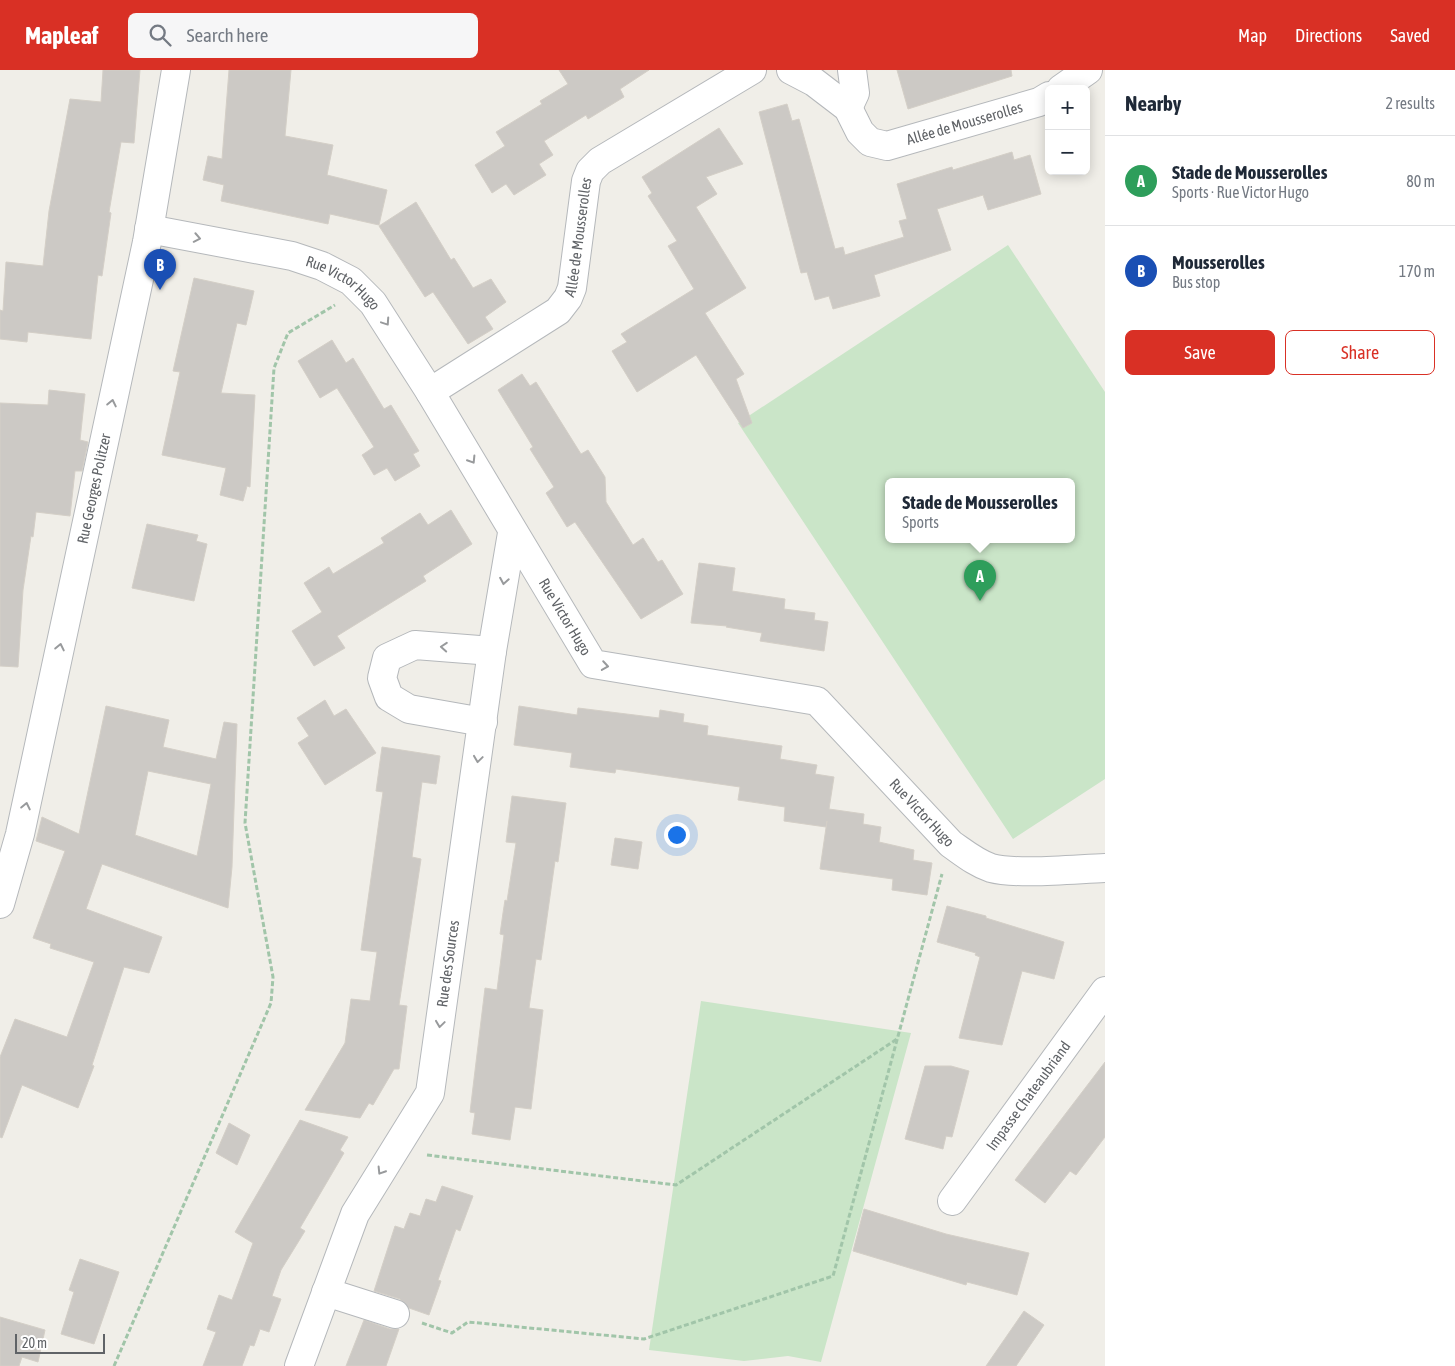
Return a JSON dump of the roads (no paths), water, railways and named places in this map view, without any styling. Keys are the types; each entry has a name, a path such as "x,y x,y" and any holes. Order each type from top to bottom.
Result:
{"street":[{"name":"Rue Georges Politzer","path":"0,904 10,833 149,229 176,70"},
{"name":"Allée de Mousserolles","path":"430,392 558,311 568,298 572,288 586,181 590,171 600,161 752,70"},
{"name":"Allée de Mousserolles","path":"790,70 814,82 848,108 860,132 870,142 888,146 1039,102 1045,98"},
{"path":"848,108 855,93 852,70"},
{"path":"1067,85 1088,70"},
{"name":"Rue Victor Hugo","path":"149,229 292,256 322,266 351,281 372,303 430,392 504,512 512,533 593,664 817,701 951,844 974,861 992,868 1015,870 1105,868"},
{"name":"Rue des Sources","path":"299,1366 355,1214 430,1093 492,651 512,533"},
{"path":"483,722 409,708 389,697 382,678 387,658 415,645 492,651"},
{"name":"Impasse Chateaubriand","path":"952,1201 1105,992"},
{"path":"326,1292 396,1314"}],"place":[{"name":"Mousserolles","path":"160,290"},
{"name":"Stade de Mousserolles","path":"980,601"}]}
